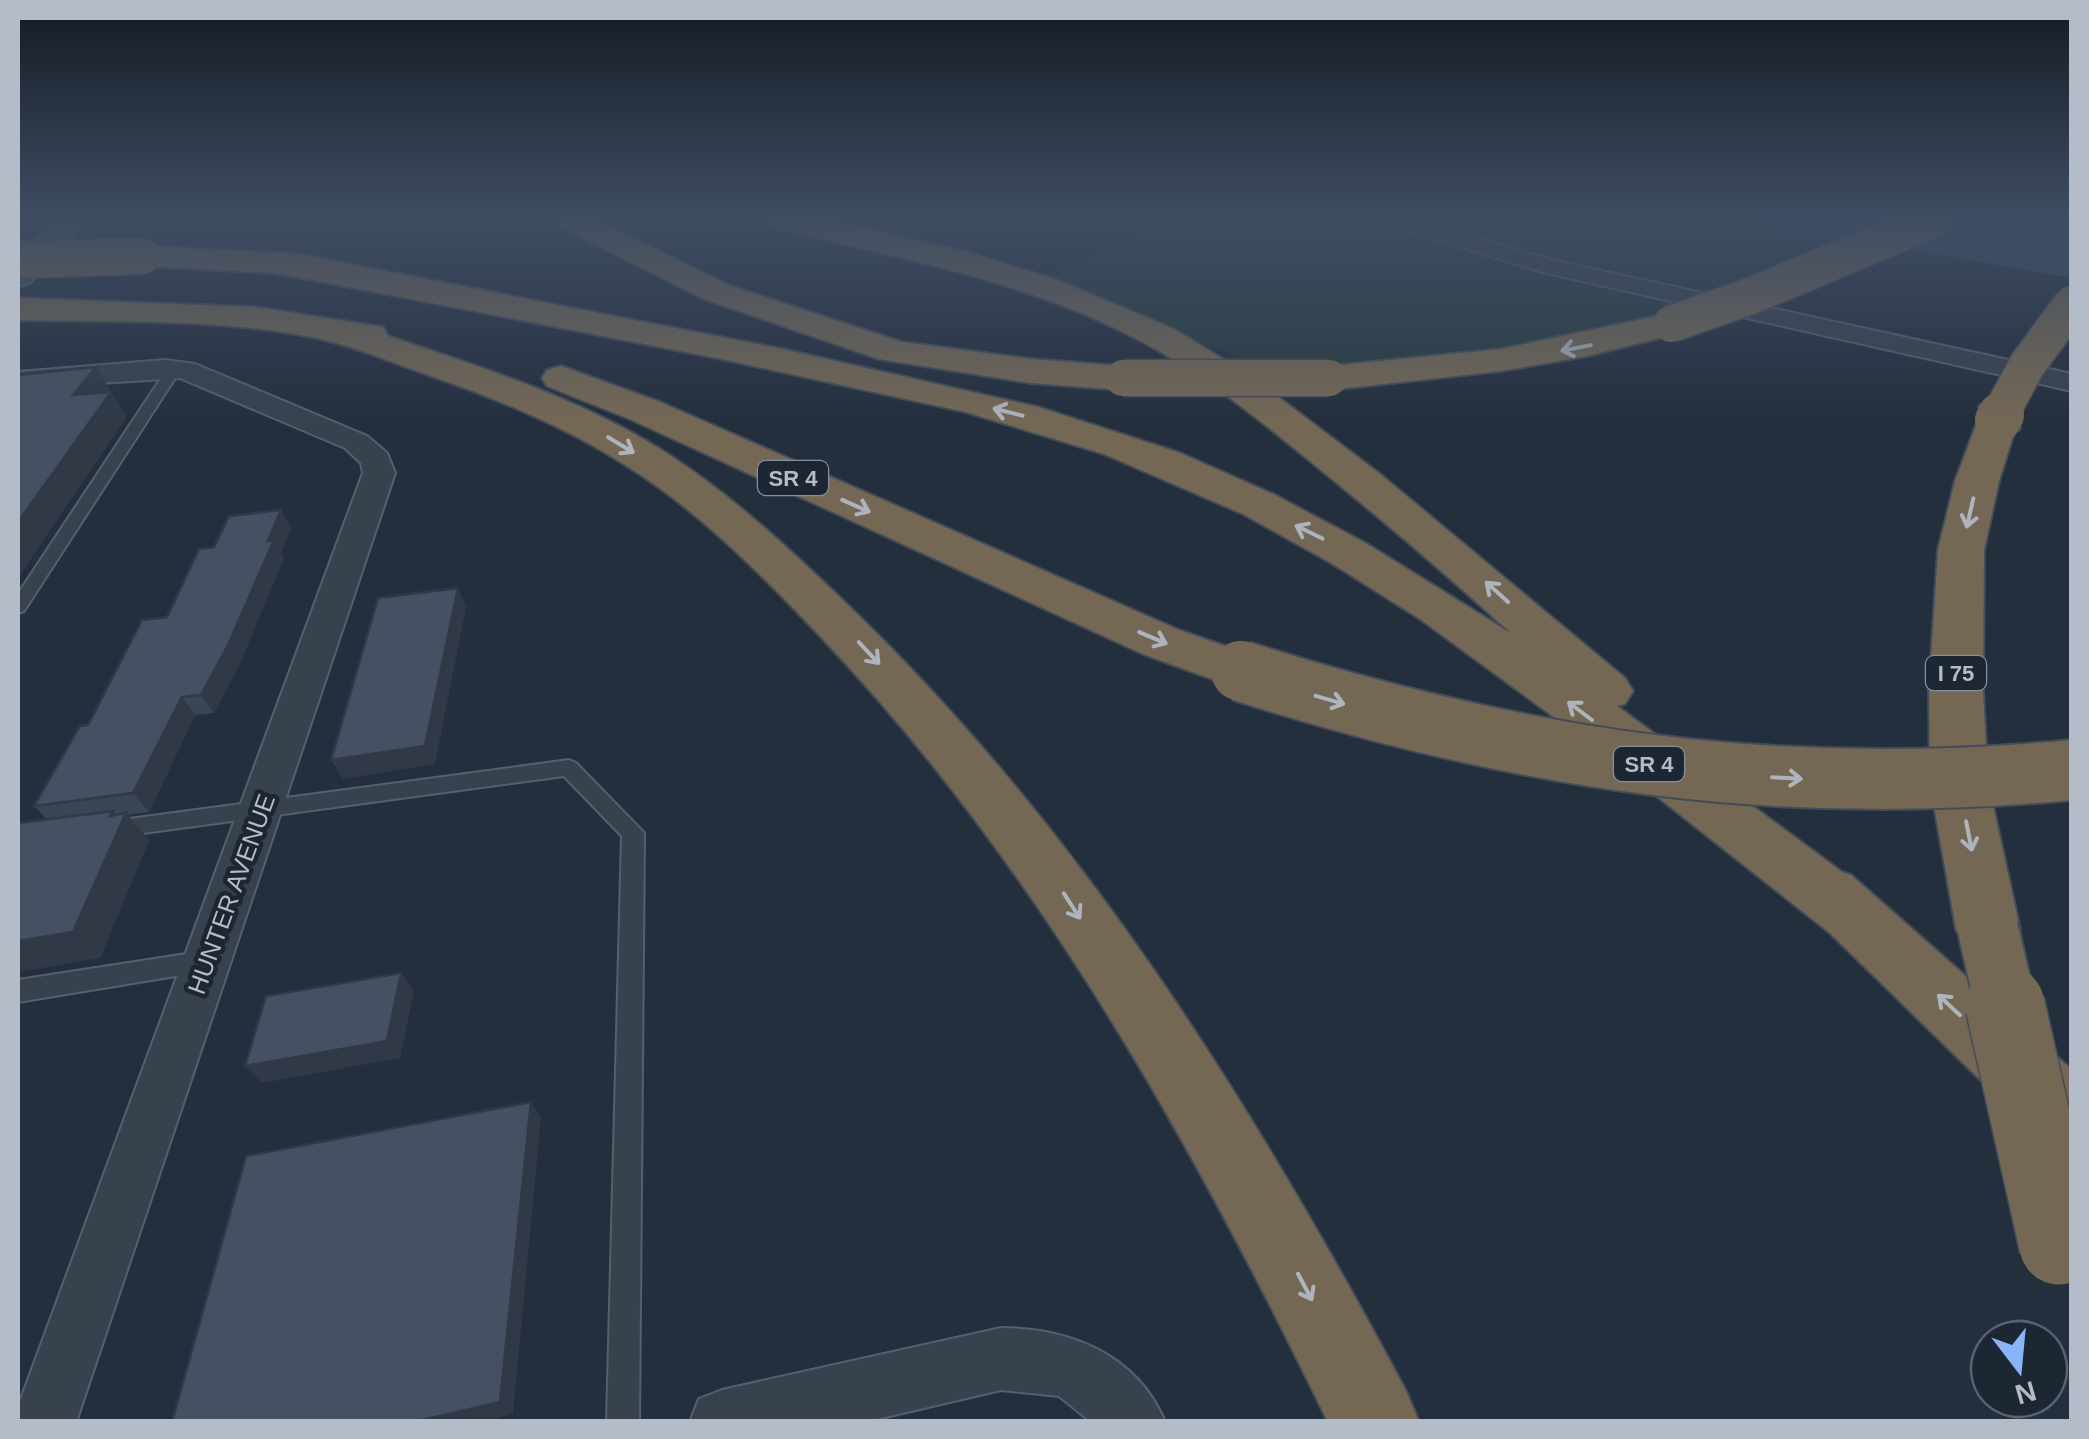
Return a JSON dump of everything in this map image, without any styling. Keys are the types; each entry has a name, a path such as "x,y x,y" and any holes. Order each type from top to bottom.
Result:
{"highway":[{"path":"405,286 895,384 1026,417 1164,462 1324,539 1480,636 1854,916"},
{"path":"505,286 992,366 1123,378 1329,378 1516,359 1606,342 1671,324 1775,286"},
{"path":"704,286 892,351"},
{"path":"1041,286 1134,324 1201,359 1270,408 1486,582 2072,1119"},
{"name":"I 75","path":"2066,1264 1958,782 1956,690 1961,550 1977,481 1998,420 2027,364 2072,304"},
{"name":"SR 4","path":"18,309 96,308 256,318 444,346 556,376 646,411 1161,642 1334,702 1470,735 1740,775 1888,782 2072,770"},
{"path":"336,331 530,397 622,444 726,520 860,643 951,742 1074,908 1190,1084 1250,1184 1375,1422"}],"street":[{"path":"1637,286 2072,383"},
{"path":"18,380 174,369"},
{"name":"HUNTER AVENUE","path":"44,1422 379,472 376,460 364,446 174,369"},
{"path":"722,1422 1001,1360 1026,1358 1083,1370 1133,1422"}],"lane":[{"path":"18,607 174,369"},
{"path":"92,832 568,768 633,832 623,1422"},
{"path":"18,991 208,960"}],"green space":[{"path":"1042,286 1751,286 1555,352 1222,381 1233,355"}],"building":[{"path":"96,367 73,395 111,392 18,522 18,375"},
{"path":"281,510 268,541 274,540 228,645 201,695 182,697 133,793 34,806 80,726 88,725 142,620 167,617 199,549 214,547 229,516"},
{"path":"458,588 425,746 331,760 378,598"},
{"path":"113,811 110,816 126,813 73,932 18,941 18,823"},
{"path":"401,973 387,1041 245,1066 266,996"},
{"path":"531,1102 500,1402 414,1422 172,1422 246,1156"}]}
